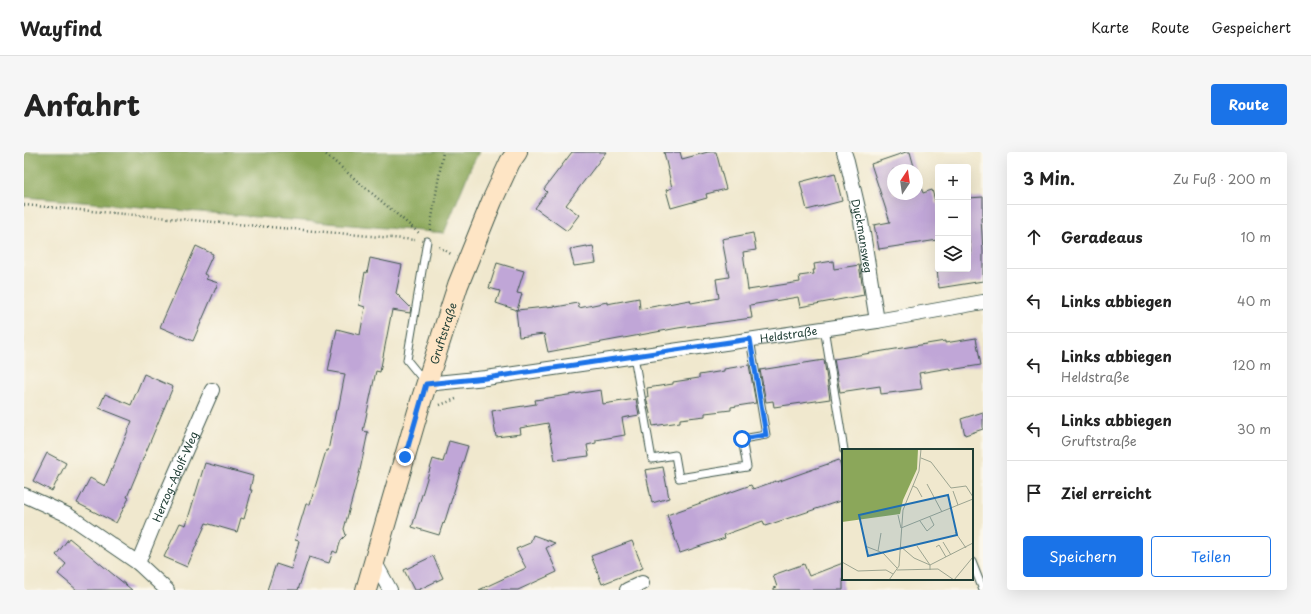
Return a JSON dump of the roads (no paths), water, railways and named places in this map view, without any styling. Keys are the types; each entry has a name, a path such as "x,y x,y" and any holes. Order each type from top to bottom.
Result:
{"main road":[{"name":"Gruftstraße","path":"366,590 426,384 458,285 492,201 510,162 517,152"}],"street":[{"name":"Dyckmansweg","path":"844,152 861,221 877,321"},
{"name":"Heldstraße","path":"426,384 486,378 877,321 983,302"},
{"name":"Herzog-Adolf-Weg","path":"138,564 163,502 212,390"},
{"path":"24,495 68,515 138,564 167,590"},
{"path":"374,561 390,590"},
{"path":"627,590 642,584"}],"lane":[{"path":"426,384 407,360 427,241"},
{"path":"824,328 844,449"},
{"path":"634,356 652,459 675,455 679,478 746,467 742,439 766,435 750,339"},
{"path":"973,565 983,590"}]}
